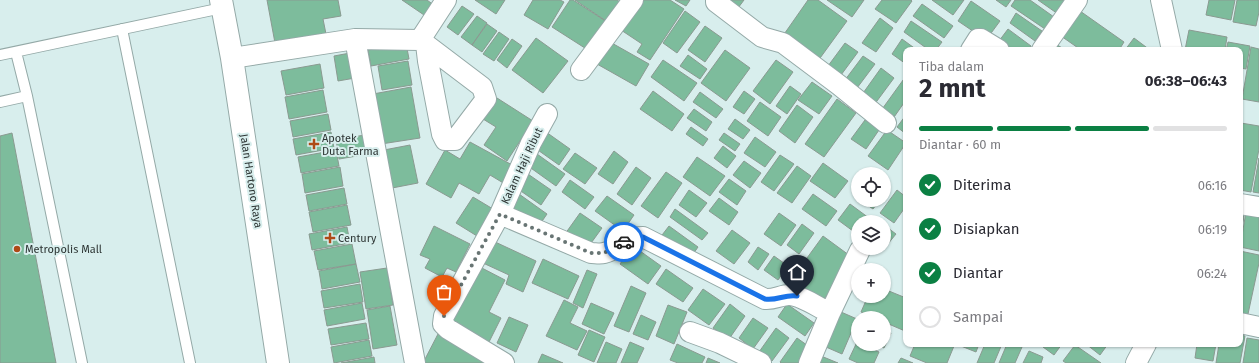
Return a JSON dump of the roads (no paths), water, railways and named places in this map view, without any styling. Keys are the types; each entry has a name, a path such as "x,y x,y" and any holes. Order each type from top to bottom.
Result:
{"street":[{"path":"232,58 355,39 423,42 446,0"},
{"path":"581,70 633,0"},
{"path":"716,0 716,2 762,37 783,43 886,123"},
{"path":"1044,47 1077,0"},
{"path":"1161,0 1171,47"},
{"name":"Jalan Hartono Raya","path":"221,4 232,58 278,363"},
{"path":"355,39 415,363"},
{"path":"972,47 978,39 981,39 994,47"},
{"name":"Kalam Haji Ribut","path":"504,363 448,329 443,324 444,316 500,214 531,143 547,114"},
{"path":"1243,204 1259,207"},
{"path":"500,214 591,253 604,253 613,249 627,239 643,237 765,299 775,299 782,296 791,295 797,296 830,313"},
{"path":"809,363 830,313 858,255"},
{"path":"1243,324 1259,327"},
{"path":"690,332 720,343 761,363"},
{"path":"1136,363 1144,347"}],"lane":[{"path":"0,55 122,29 221,4"},
{"path":"122,29 190,363"},
{"path":"16,52 27,96 82,363"},
{"path":"0,102 27,96"}],"place":[{"name":"Apotek Duta Farma","path":"314,144"},
{"name":"Century","path":"330,238"},
{"name":"Metropolis Mall","path":"17,249"}]}
